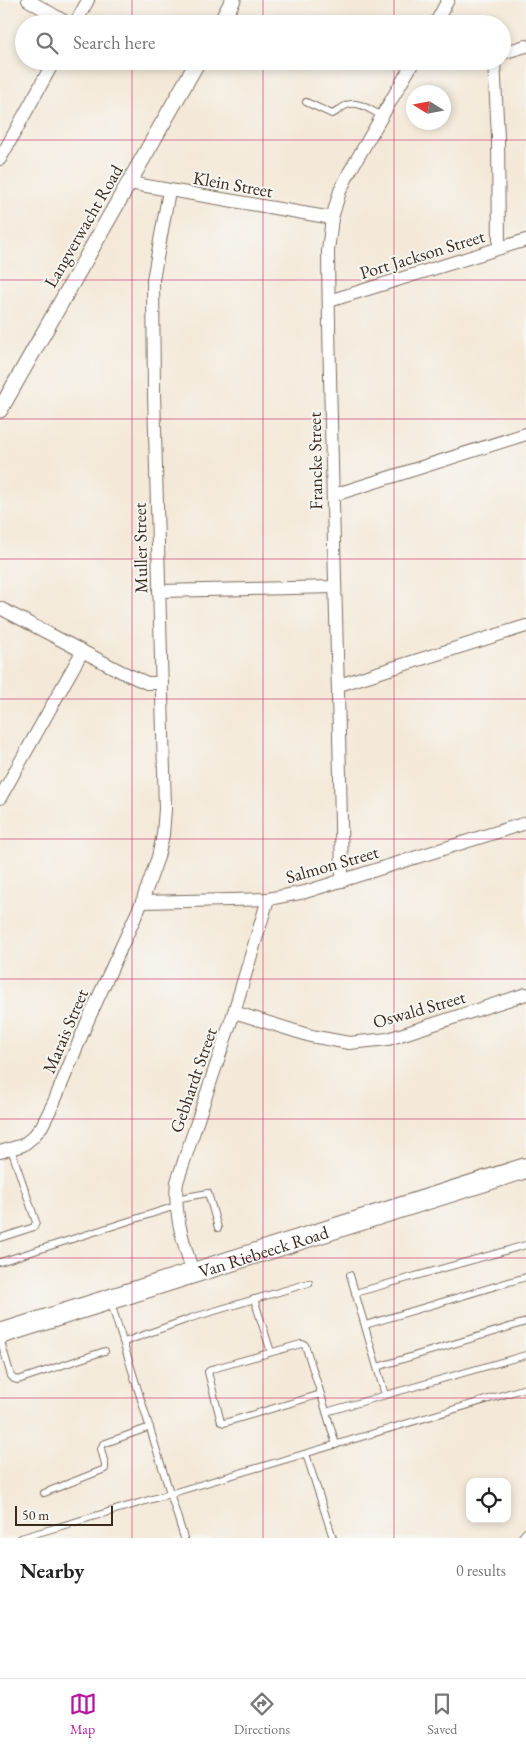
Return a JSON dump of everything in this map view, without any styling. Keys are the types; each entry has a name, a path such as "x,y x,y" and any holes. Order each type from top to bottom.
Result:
{"main road":[{"name":"Van Riebeeck Road","path":"0,1334 526,1168"}],"street":[{"path":"28,0 54,15"},
{"path":"79,15 88,0"},
{"path":"225,15 233,0"},
{"path":"440,15 447,1"},
{"path":"511,51 526,46"},
{"path":"0,159 49,70"},
{"name":"Langverwacht Road","path":"0,410 193,70"},
{"name":"Francke Street","path":"342,881 328,251 332,218 340,191 409,70"},
{"path":"494,70 498,137 499,248"},
{"name":"Klein Street","path":"129,183 332,218"},
{"name":"Muller Street","path":"142,902 164,835 165,808 153,280 169,190"},
{"name":"Port Jackson Street","path":"329,301 526,240"},
{"path":"334,495 526,434"},
{"path":"159,591 336,587"},
{"path":"0,608 82,652 147,683 162,683"},
{"path":"339,685 526,626"},
{"path":"0,798 82,652"},
{"name":"Salmon Street","path":"142,902 268,899 305,892 526,823"},
{"name":"Gebhardt Street","path":"193,1273 180,1231 176,1203 177,1182 234,1012 268,899"},
{"name":"Marais Street","path":"5,1150 23,1145 42,1126 142,902"},
{"name":"Oswald Street","path":"234,1012 311,1036 349,1043 388,1039 526,994"}],"lane":[{"path":"306,102 332,114 352,104 365,107 382,116"},
{"path":"0,1238 34,1227 36,1222 5,1150"},
{"path":"0,1262 208,1193 218,1228"},
{"path":"356,1293 526,1245"},
{"path":"350,1275 385,1395"},
{"path":"364,1325 526,1278"},
{"path":"124,1342 191,1318 309,1283"},
{"path":"110,1299 184,1538"},
{"path":"254,1299 272,1352"},
{"path":"377,1367 526,1322"},
{"path":"0,1338 11,1376 18,1380 105,1351"},
{"path":"321,1394 228,1424 221,1422 208,1372 212,1369 301,1344 306,1346 321,1394 336,1445"},
{"path":"326,1412 526,1355"},
{"path":"21,1538 526,1388"},
{"path":"44,1493 105,1470 101,1449 103,1444 150,1428"},
{"path":"306,1454 333,1538"},
{"path":"521,1538 526,1532"}]}
